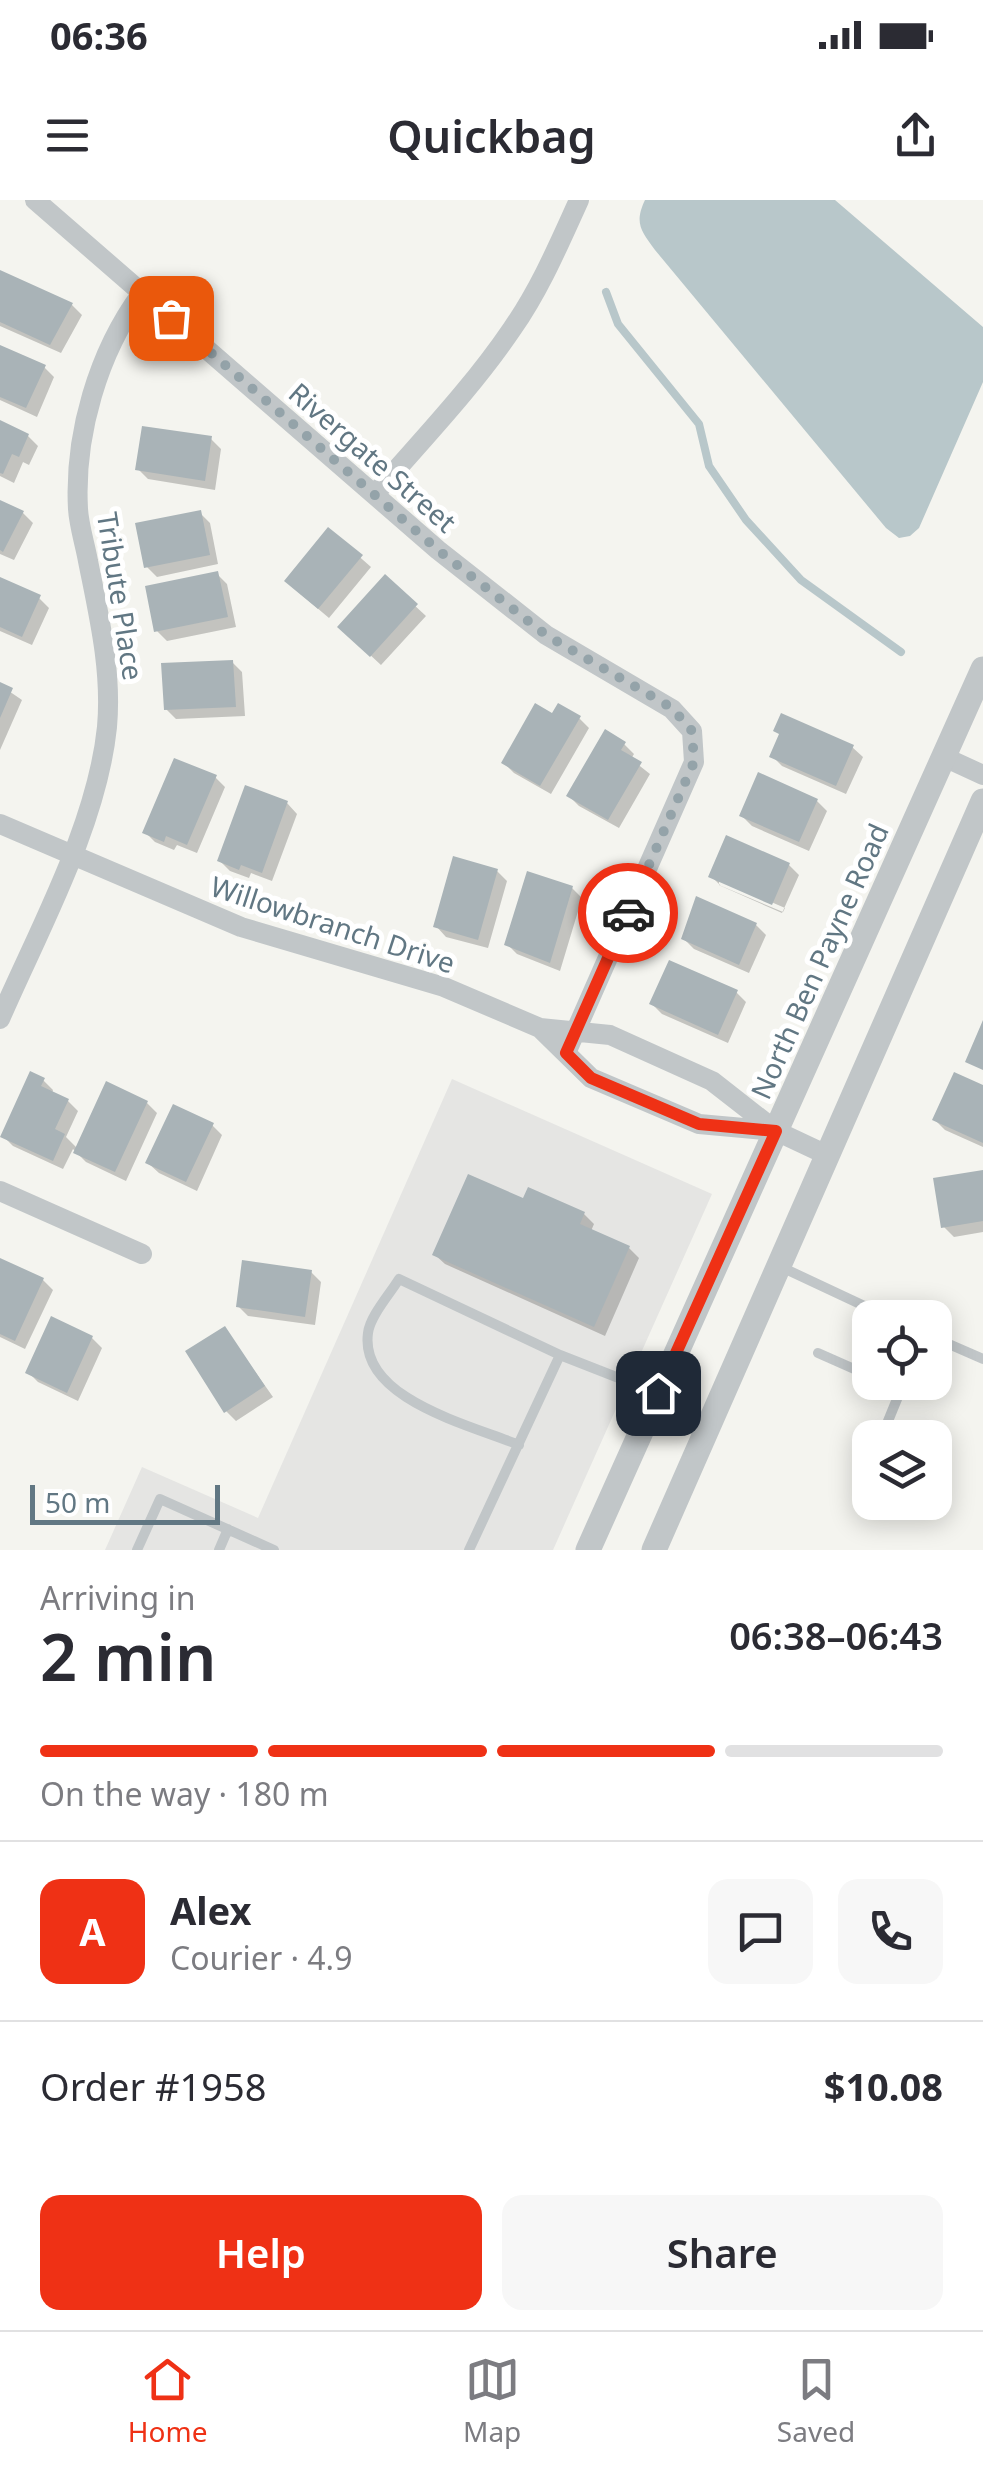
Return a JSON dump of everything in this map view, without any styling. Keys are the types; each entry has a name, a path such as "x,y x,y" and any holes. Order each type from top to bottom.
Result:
{"street":[{"name":"Rivergate Street","path":"34,200 438,550 546,635 672,708 692,731 694,762 576,1032"},
{"path":"375,494 512,330 540,284 579,200"},
{"name":"Tribute Place","path":"0,1020 89,815 101,772 109,689 78,510 80,466 88,414 105,358 124,318 142,293"},
{"name":"North Ben Payne Road","path":"588,1550 983,669"},
{"path":"944,757 983,776"},
{"path":"654,1550 983,801"},
{"name":"Willowbranch Drive","path":"0,824 241,928 444,987 540,1028 610,1035 712,1082 776,1131 827,1155"},
{"name":"Willowbranch Drive","path":"540,1028 591,1078 699,1124 776,1131"},
{"path":"566,1053 576,1032"},
{"path":"0,1191 142,1254"}],"lane":[{"path":"778,1266 852,1300"},
{"path":"519,1445 401,1396 383,1381 369,1359 367,1330 399,1279 560,1355 658,1393"},
{"path":"952,1345 983,1359"},
{"path":"818,1353 852,1368"},
{"path":"469,1550 560,1355"},
{"path":"137,1550 160,1499 274,1550"},
{"path":"219,1550 228,1530"}],"shaded area":[{"path":"645,200 835,200 983,327 983,382 919,528 910,536 899,538 886,528 655,250 641,226"},
{"path":"452,1079 712,1194 553,1550 105,1550 142,1467 258,1518"}],"building":[{"path":"0,270 73,303 50,345 0,322"},
{"path":"0,345 46,365 26,408 0,397"},
{"path":"0,420 29,434 19,457 12,454 3,474 0,473"},
{"path":"142,426 212,436 205,481 135,470"},
{"path":"0,500 24,511 3,552 0,550"},
{"path":"201,510 210,555 144,568 135,523"},
{"path":"328,527 363,555 318,609 284,581"},
{"path":"218,571 228,617 154,632 145,586"},
{"path":"385,574 418,604 370,657 337,627"},
{"path":"0,577 41,595 22,637 0,627"},
{"path":"233,660 236,707 164,710 161,663"},
{"path":"0,682 13,688 0,718"},
{"path":"535,703 552,713 558,703 581,716 540,786 501,763"},
{"path":"781,713 854,745 836,786 769,757 779,734 773,731"},
{"path":"605,729 626,742 621,750 642,762 608,820 566,796"},
{"path":"174,758 217,775 187,845 166,836 164,842 142,833"},
{"path":"758,772 818,799 799,842 739,816"},
{"path":"245,785 288,801 262,873 241,865 239,870 217,861"},
{"path":"726,835 790,863 772,905 708,877"},
{"path":"453,856 498,869 478,940 433,927"},
{"path":"527,871 573,886 550,963 504,945"},
{"path":"696,896 757,923 739,965 681,939"},
{"path":"669,960 738,990 718,1035 649,1004"},
{"path":"983,1020 983,1070 965,1062"},
{"path":"30,1071 45,1078 41,1086 69,1099 55,1129 65,1134 53,1161 0,1137"},
{"path":"954,1072 983,1085 983,1143 932,1120"},
{"path":"106,1081 148,1101 115,1172 73,1153"},
{"path":"173,1104 214,1123 186,1182 145,1163"},
{"path":"983,1170 983,1221 941,1228 933,1178"},
{"path":"468,1174 523,1198 528,1187 585,1212 580,1224 630,1246 594,1327 432,1255"},
{"path":"0,1258 44,1278 15,1341 0,1334"},
{"path":"242,1260 312,1270 305,1317 236,1307"},
{"path":"51,1316 93,1336 67,1393 25,1373"},
{"path":"225,1326 265,1386 224,1413 185,1351"}],"waterway":[{"path":"606,292 618,324 699,424 709,466 746,520 801,580 901,652"}],"way so far":[{"path":"171,318 438,550 546,635 672,708 692,731 694,762 628,913"}],"route":[{"path":"628,913 566,1053 591,1078 699,1124 776,1131 658,1393"}]}
